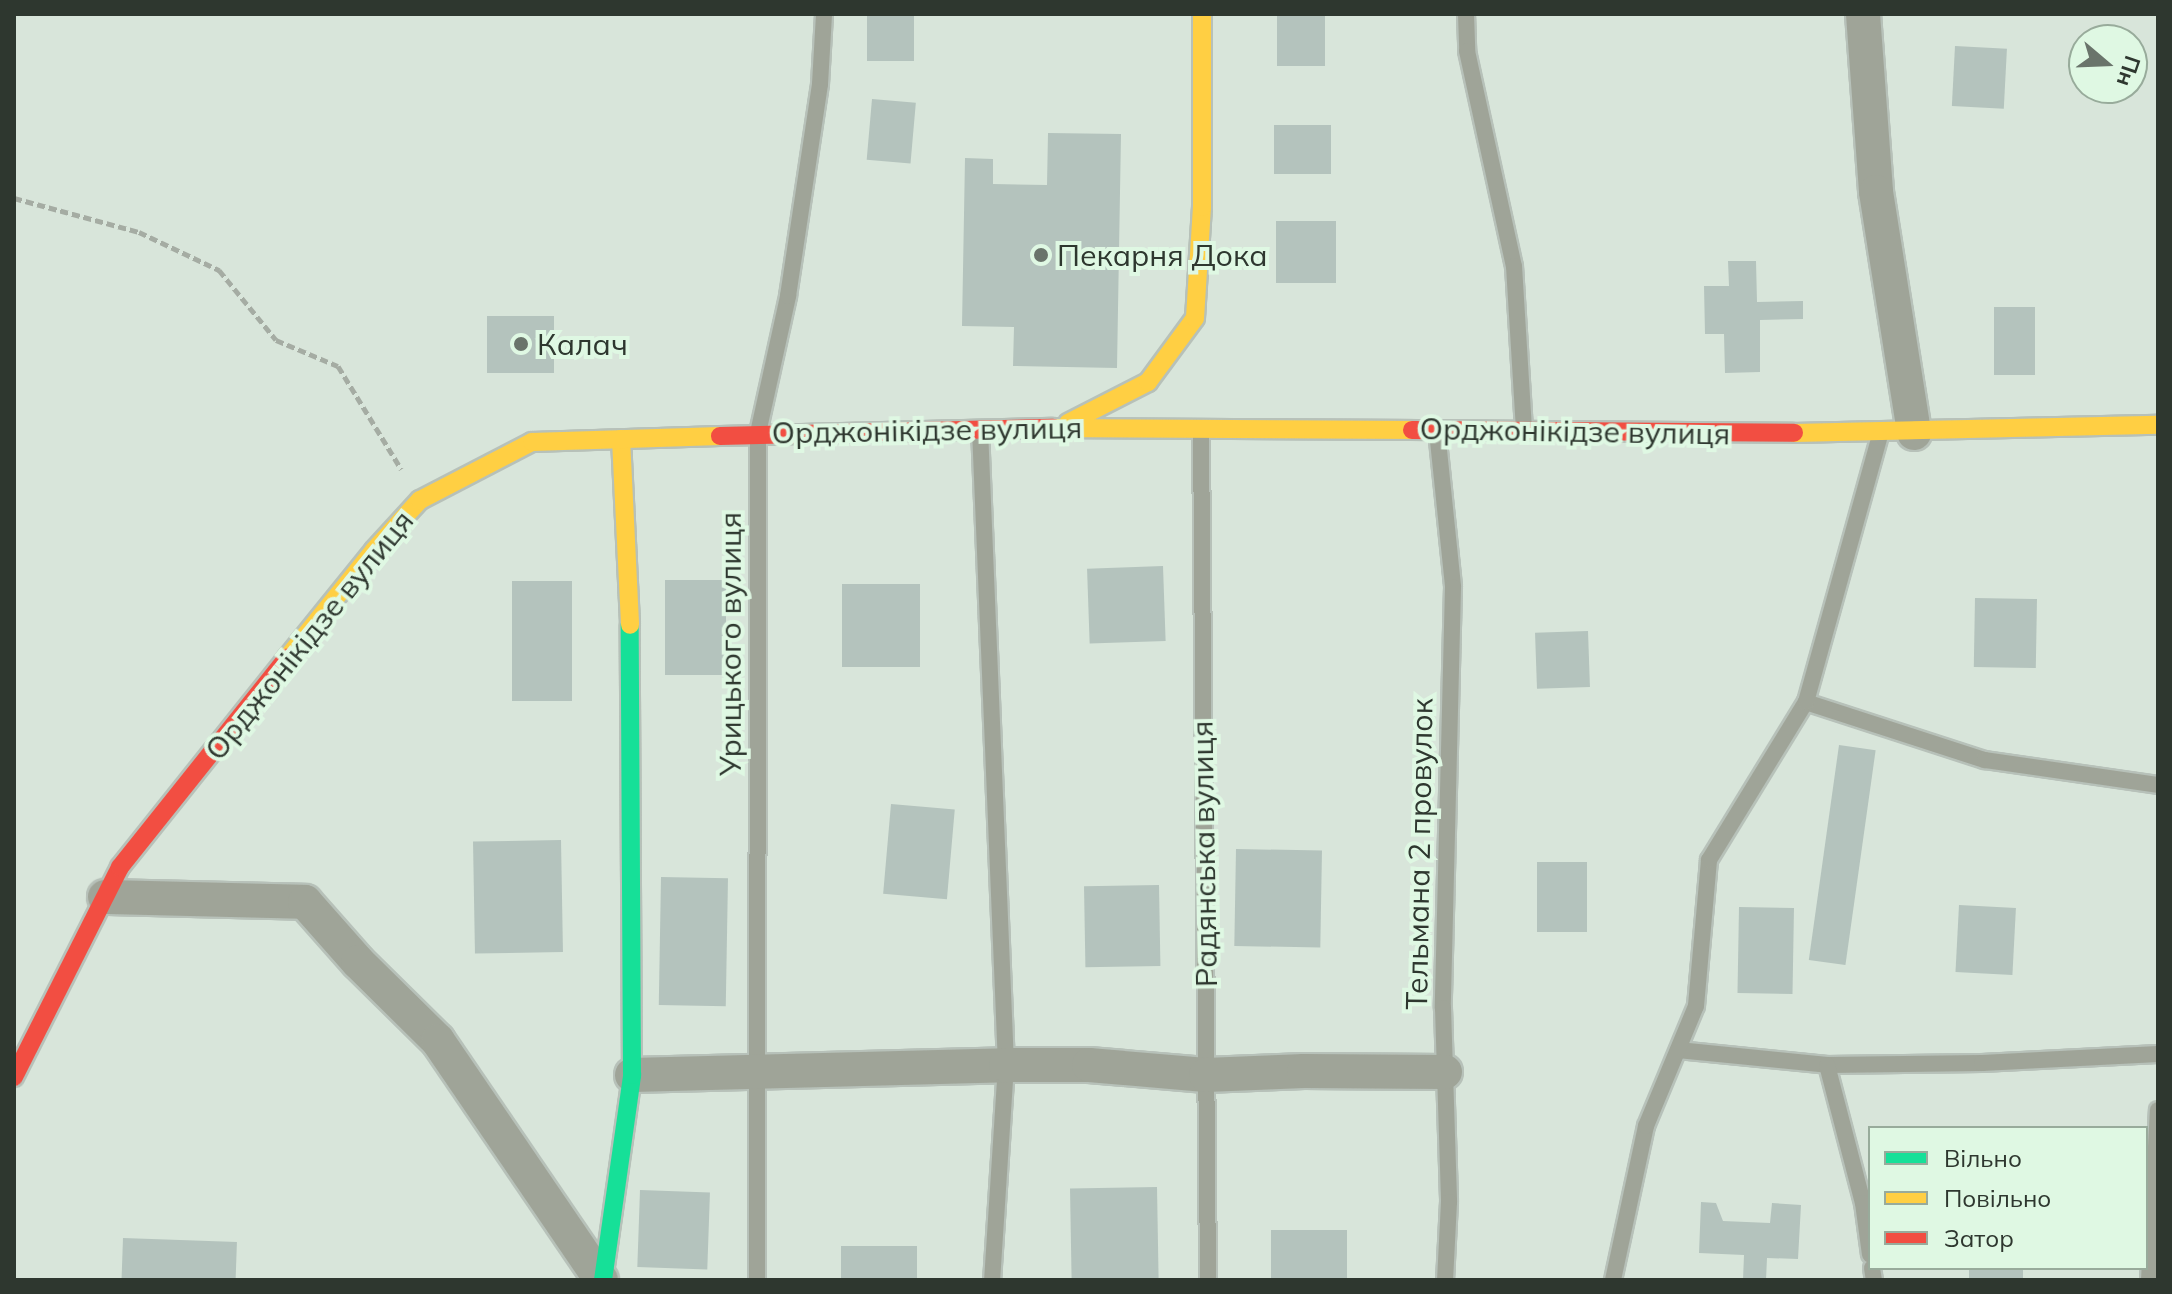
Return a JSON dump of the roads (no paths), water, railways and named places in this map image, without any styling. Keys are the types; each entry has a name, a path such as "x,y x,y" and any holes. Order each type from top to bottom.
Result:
{"street":[{"path":"1059,428 1148,382 1195,318 1202,207 1202,14"},
{"path":"1863,14 1898,434"},
{"name":"Орджонікідзе вулиця","path":"14,1077 120,867 374,550 420,500 532,442 980,427 1898,434 2158,425"},
{"path":"602,1280 632,1075 630,593 621,439"},
{"path":"105,897 305,902 358,962 438,1041 602,1280"},
{"path":"632,1075 1006,1065 1089,1065 1206,1075 1304,1071 1445,1072"}],"lane":[{"name":"Урицького вулиця","path":"757,1280 758,433 788,296 820,84 824,14"},
{"path":"1466,14 1467,51 1514,266 1524,431"},
{"path":"980,427 1006,1065 992,1280"},
{"name":"Радянська вулиця","path":"1201,427 1208,1280"},
{"name":"Тельмана 2 провулок","path":"1437,430 1453,587 1443,1008 1449,1202 1445,1280"},
{"path":"1613,1280 1646,1126 1696,1006 1709,860 1806,702 1898,434"},
{"path":"1806,702 1985,760 2158,785"},
{"path":"1678,1050 1827,1065 1982,1063 2158,1054"},
{"path":"1827,1065 1863,1203 1868,1240"},
{"path":"2149,1280 2158,1110"}],"place":[{"name":"Пекарня Дока","path":"1041,255"},
{"name":"Калач","path":"521,344"}]}
